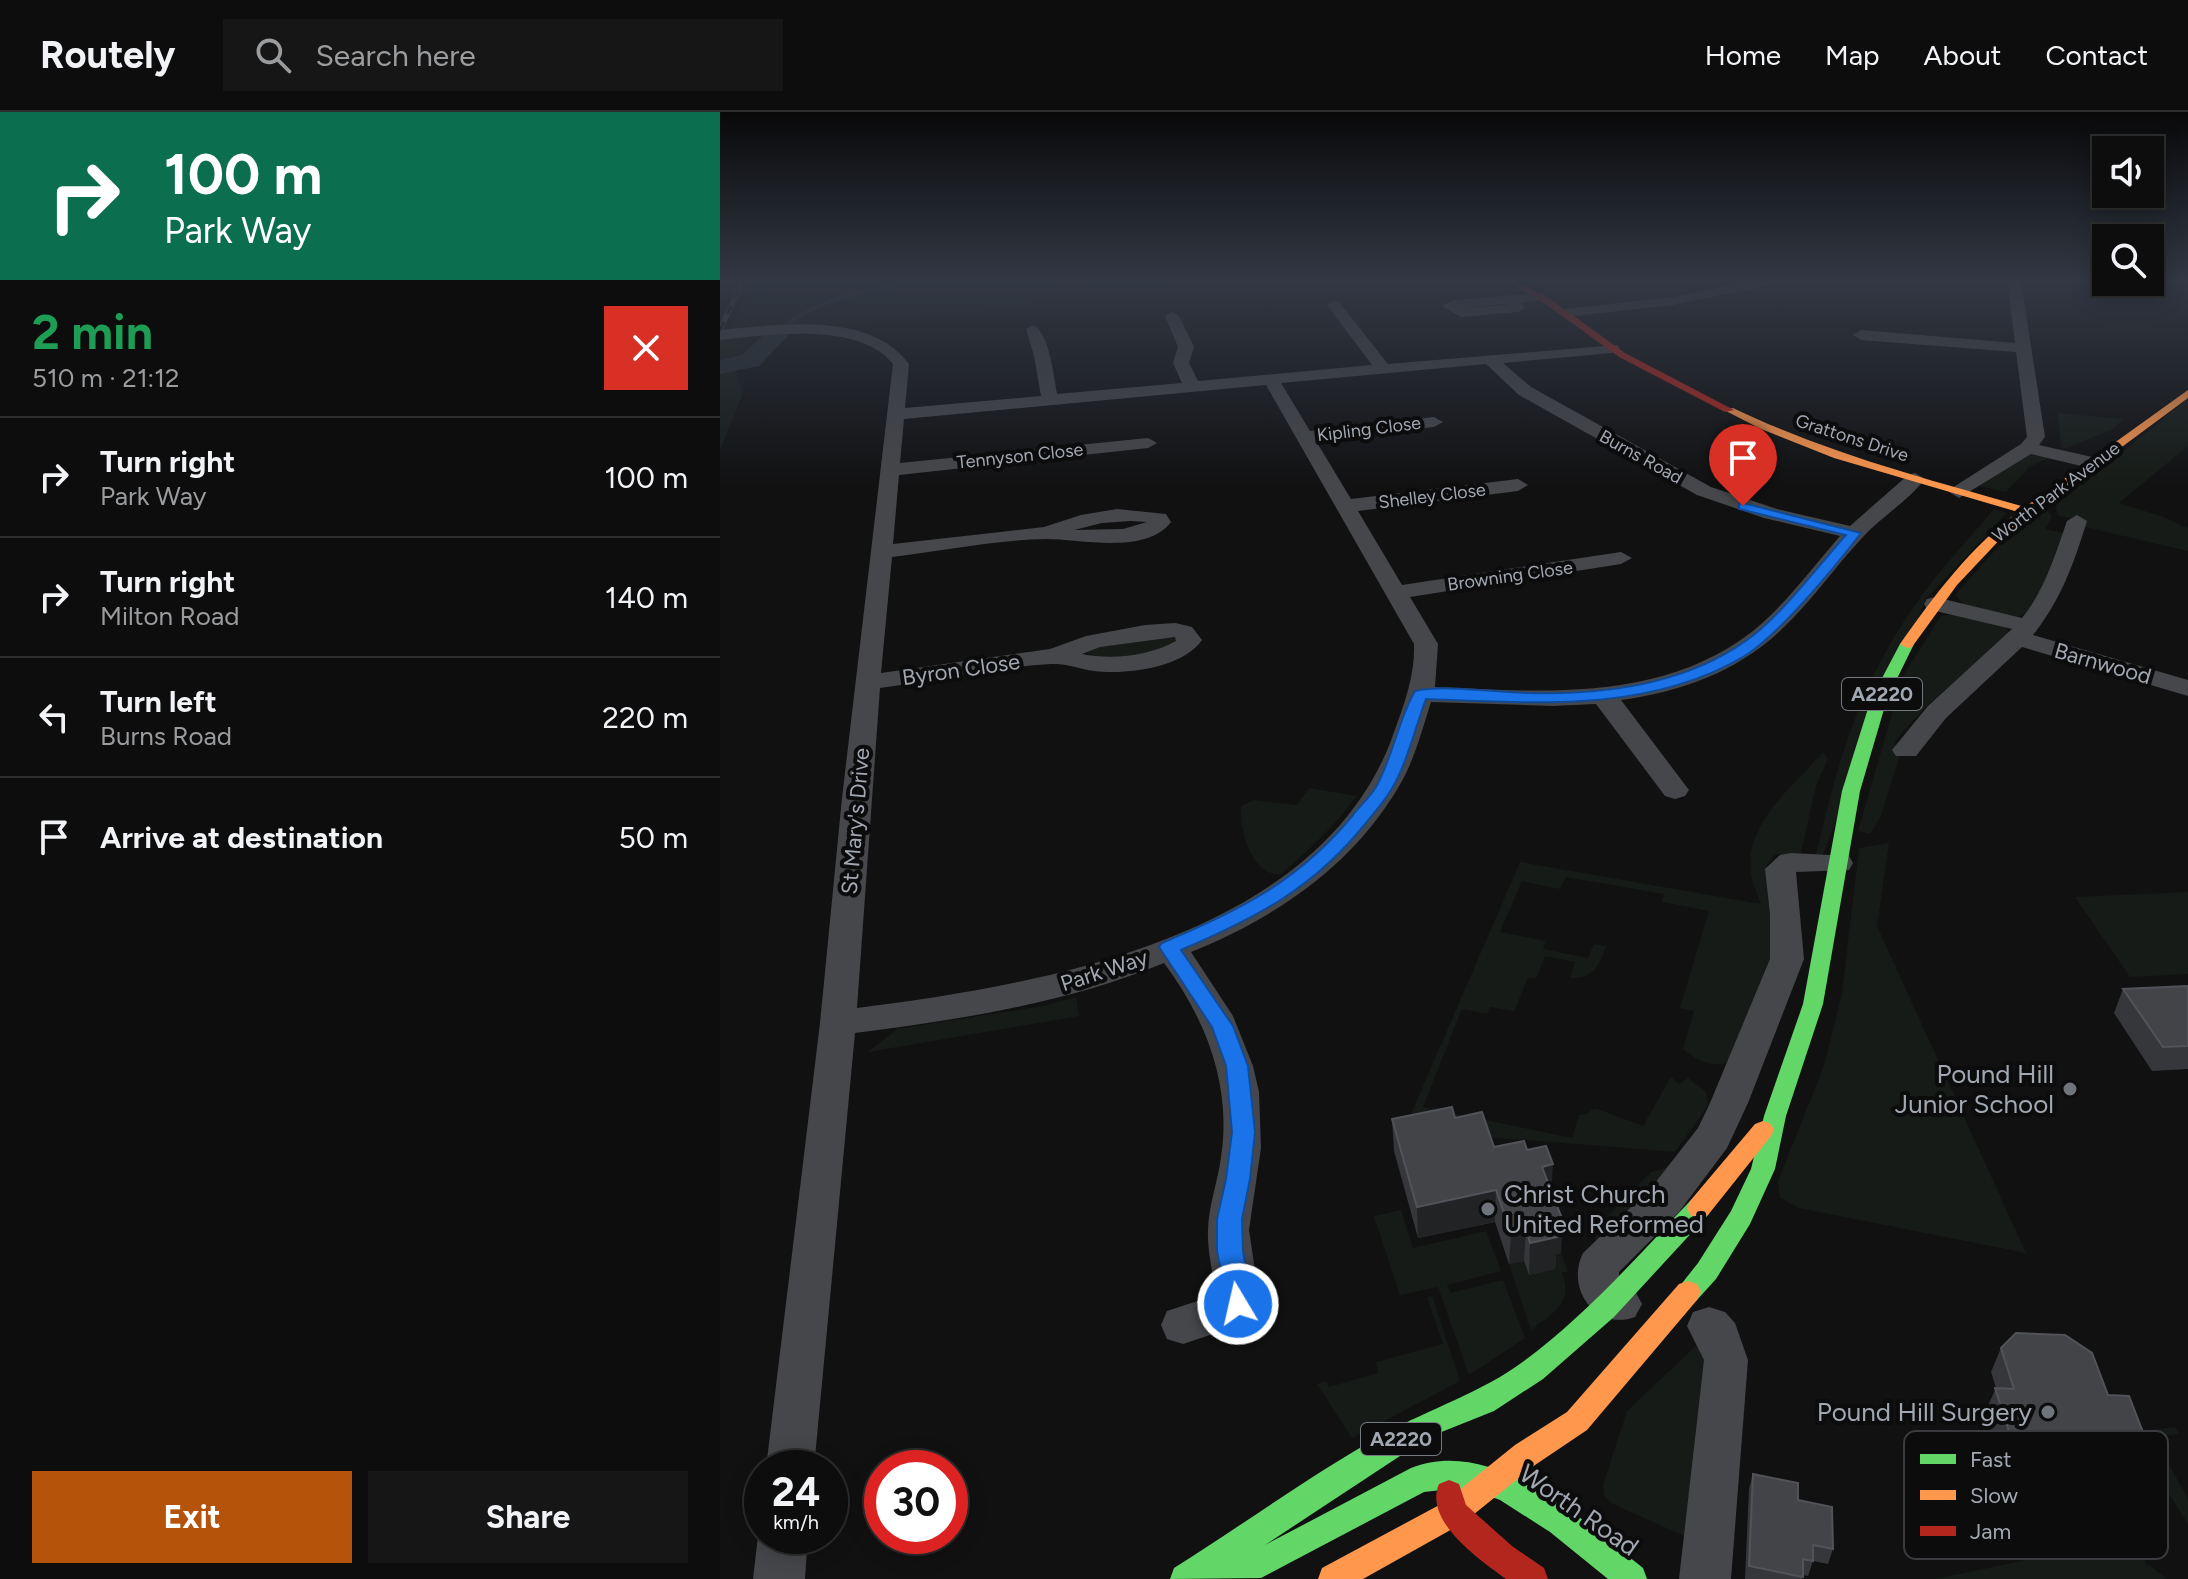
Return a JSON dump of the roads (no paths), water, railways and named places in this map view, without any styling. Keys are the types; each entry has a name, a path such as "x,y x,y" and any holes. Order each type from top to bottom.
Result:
{"main road":[{"name":"Grattons Drive","path":"1615,349 1773,433 1822,452 2027,511"},
{"name":"Worth Park Avenue","path":"1490,1482 1577,1421 1707,1271 1741,1217 1763,1169 1775,1116 1813,1004 1851,791 1879,699 1907,644 1935,604 1978,553 2027,511 2188,393"},
{"name":"Worth Park Avenue","path":"1616,1300 1675,1239 1775,1116"},
{"name":"A2220","path":"1185,1579 1367,1459 1430,1423 1491,1399 1616,1300"},
{"path":"1467,1425 1491,1399"},
{"path":"1451,1466 1449,1495 1453,1513 1501,1557 1533,1579"},
{"name":"Worth Road","path":"1198,1579 1261,1563 1421,1478 1451,1466 1528,1501 1632,1579"},
{"name":"A2220","path":"1333,1579 1453,1513 1490,1482"}],"street":[{"name":"St Mary's Drive","path":"792,1450 838,1023 897,414 901,364 890,349"},
{"path":"1040,349 1050,401"},
{"path":"1185,349 1181,363 1193,388"},
{"path":"1368,349 1384,370"},
{"path":"897,414 1597,349"},
{"path":"1959,492 2028,448 2036,437 2022,349"},
{"name":"Burns Road","path":"1490,360 1525,391 1704,491 1771,514 1854,533"},
{"name":"Park Way","path":"838,1023 1017,995 1102,973 1169,947 1267,902 1307,875 1338,846 1384,788 1420,694 1428,666 1426,644 1271,380"},
{"name":"Kipling Close","path":"1304,437 1434,422"},
{"name":"Tennyson Close","path":"892,470 1148,443"},
{"path":"2028,448 2094,463"},
{"path":"1420,694 1532,698 1604,696 1683,677 1739,653 1771,626 1854,533 1915,479"},
{"name":"Shelley Close","path":"1347,506 1518,485"},
{"name":"Worth Park Avenue","path":"1906,750 1937,712 2023,632 2055,586 2077,521"},
{"path":"882,552 1048,533"},
{"name":"Browning Close","path":"1398,592 1621,558"},
{"path":"1935,604 2023,632"},
{"name":"Barnwood","path":"2023,632 2188,688"},
{"name":"Byron Close","path":"869,682 1054,656"},
{"path":"1604,696 1675,790"},
{"path":"1656,1333 1598,1284 1598,1266 1665,1200 1713,1137 1754,1045 1787,959 1786,914 1780,869 1791,862 1838,863"},
{"path":"1169,947 1222,1026 1237,1066 1244,1117 1241,1164 1229,1219 1238,1304 1228,1311 1183,1325"},
{"path":"1705,1579 1726,1360 1719,1337 1709,1326"},
{"path":"779,1579 781,1554"}],"waterway":[{"path":"720,367 750,361 762,349"}],"place":[{"name":"Pound Hill Junior School","path":"2070,1089"},
{"name":"Christ Church United Reformed","path":"1488,1209"},
{"name":"Pound Hill Surgery","path":"2048,1412"}]}
